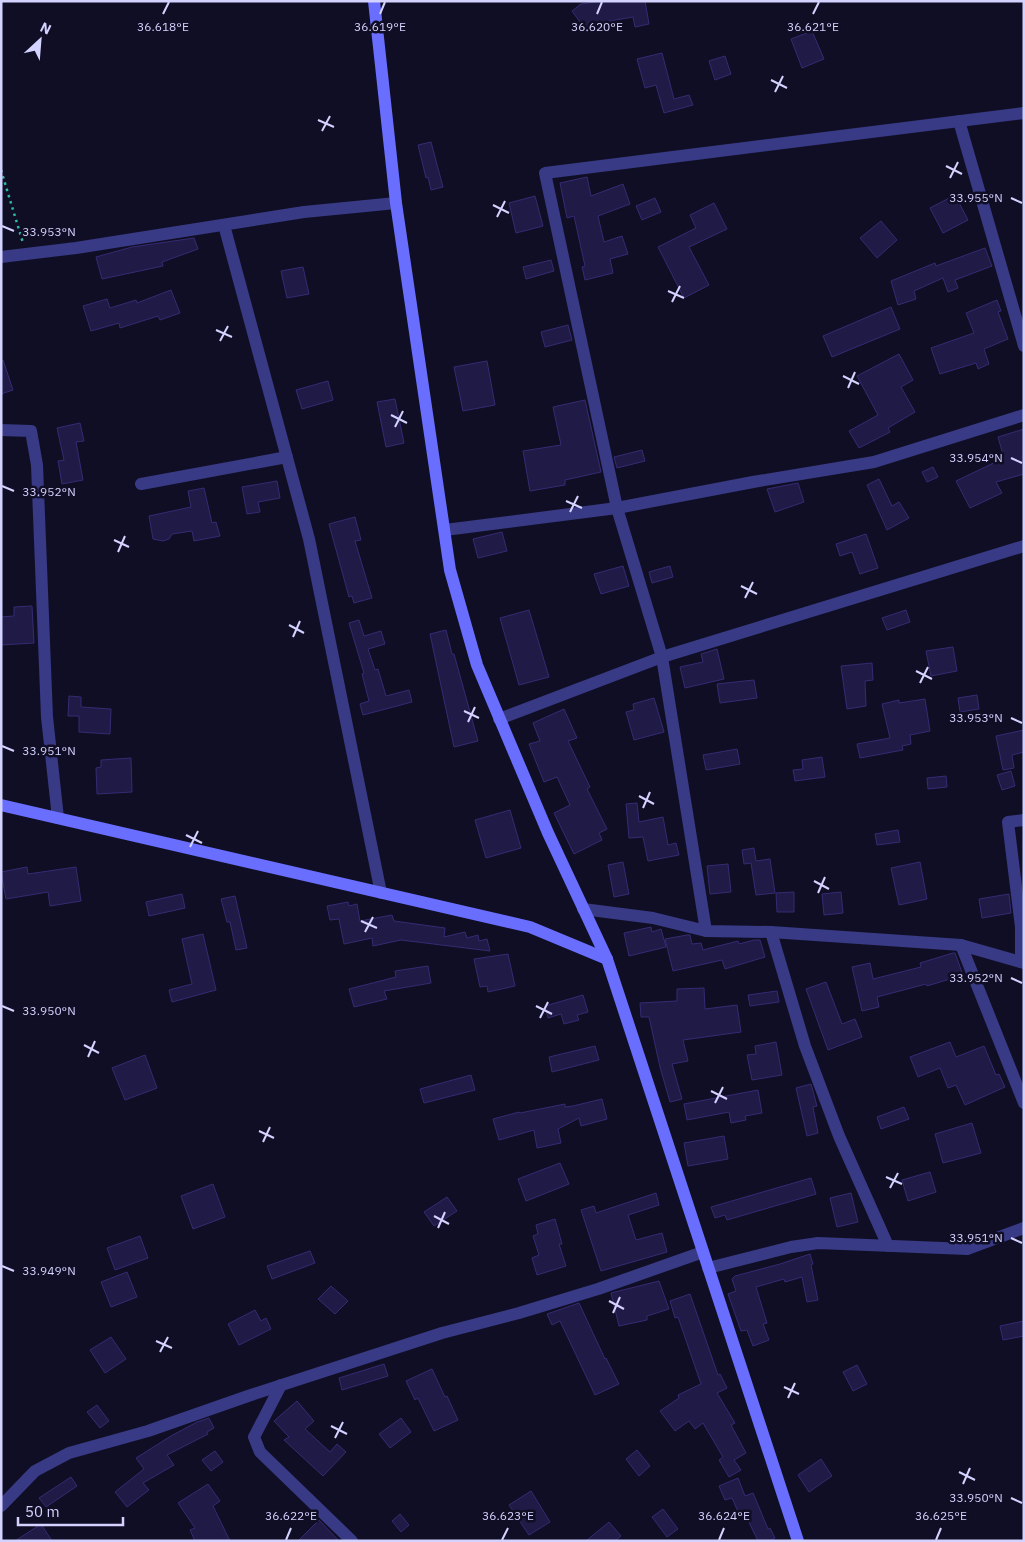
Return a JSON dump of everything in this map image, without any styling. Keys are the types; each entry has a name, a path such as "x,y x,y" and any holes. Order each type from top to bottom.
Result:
{"main road":[{"path":"374,1 396,203 446,530 450,570 474,656 548,833 607,960 798,1541"},
{"path":"1,805 530,927 607,960"}],"street":[{"path":"706,931 662,657 617,508 545,173 1024,113"},
{"path":"959,121 1024,346"},
{"path":"1,257 76,248 304,212 396,203"},
{"path":"224,225 309,539 381,893"},
{"path":"446,530 617,508 753,482 874,462 1024,414"},
{"path":"1,430 31,431 37,465 47,716 58,818"},
{"path":"141,484 287,457"},
{"path":"500,719 662,657 1024,546"},
{"path":"583,909 653,918 706,931 771,932 962,944 1022,962 1021,927 1008,822 1024,820"},
{"path":"771,932 805,1046 839,1136 888,1246"},
{"path":"962,944 1024,1103"},
{"path":"708,1268 792,1247 818,1243 967,1249 1024,1228"},
{"path":"1,1506 35,1471 69,1453 148,1431 281,1385 442,1333 519,1313 598,1289 702,1252"},
{"path":"281,1385 254,1437 260,1452 352,1541"}],"path":[{"path":"1,170 26,254"}],"building":[{"path":"600,1 645,1 649,24 635,27 633,17 604,22 588,33 572,11 581,4"},
{"path":"812,31 824,59 802,68 791,39"},
{"path":"662,53 674,99 689,95 693,105 664,113 656,85 645,88 637,59"},
{"path":"725,56 731,74 715,80 709,61"},
{"path":"431,142 443,187 431,190 418,145"},
{"path":"587,177 591,196 623,184 630,204 598,216 604,242 622,236 628,254 610,259 613,273 585,280 582,267 585,266 574,216 567,218 560,183"},
{"path":"955,195 968,220 943,233 930,208"},
{"path":"535,196 543,226 516,233 509,203"},
{"path":"655,198 661,212 642,220 636,206"},
{"path":"714,203 727,229 689,247 709,285 684,298 658,247 696,228 690,215"},
{"path":"881,221 897,240 877,258 860,238"},
{"path":"194,238 198,249 162,262 163,266 102,279 96,257 132,247"},
{"path":"985,248 992,266 955,280 958,288 948,292 943,278 914,291 916,299 898,305 891,281 935,263 936,266"},
{"path":"551,260 554,271 526,279 523,267"},
{"path":"303,267 309,294 287,298 281,271"},
{"path":"171,290 180,313 160,320 158,316 120,328 119,323 91,331 83,306 107,299 110,308 136,300 137,303"},
{"path":"997,300 1001,311 998,312 1008,339 984,349 989,364 978,369 976,363 940,374 931,348 974,333 966,313"},
{"path":"891,307 900,329 832,357 823,336"},
{"path":"568,325 572,340 545,347 541,332"},
{"path":"899,354 913,380 901,387 915,412 888,428 890,432 859,448 849,431 878,415 857,376"},
{"path":"3,360 13,390 1,394 1,361"},
{"path":"487,361 495,405 463,411 454,367"},
{"path":"328,381 333,400 302,409 296,390"},
{"path":"395,399 404,443 386,447 377,402"},
{"path":"585,400 601,472 565,480 565,485 530,491 523,451 561,445 553,407"},
{"path":"80,423 84,441 76,442 83,480 62,484 58,461 64,460 57,428"},
{"path":"1024,429 1024,474 996,482 1002,493 970,508 956,481 1004,458 998,437"},
{"path":"642,450 645,461 617,468 614,457"},
{"path":"933,467 938,477 927,482 922,472"},
{"path":"879,479 892,506 899,502 909,518 887,530 867,485"},
{"path":"277,481 280,498 258,502 260,512 247,514 242,487"},
{"path":"798,483 804,502 775,512 767,489"},
{"path":"204,488 212,523 216,522 220,536 194,541 192,531 172,534 169,539 163,541 153,539 149,516 191,507 188,491"},
{"path":"355,517 361,540 355,541 372,598 354,603 352,596 349,597 329,524"},
{"path":"502,532 507,551 478,558 473,539"},
{"path":"866,534 878,568 860,574 852,552 840,556 836,544"},
{"path":"623,566 629,586 601,594 594,574"},
{"path":"670,566 673,577 652,583 649,572"},
{"path":"32,606 34,643 1,645 1,617 14,616 14,607"},
{"path":"529,610 549,677 519,685 500,618"},
{"path":"906,610 910,622 887,630 882,618"},
{"path":"359,620 364,636 381,631 385,644 368,649 375,670 378,669 386,696 409,690 412,702 363,715 360,704 369,701 362,674 364,673 349,623"},
{"path":"446,630 478,741 454,747 430,634"},
{"path":"953,647 957,671 931,676 926,651"},
{"path":"717,649 724,679 685,688 680,667 703,662 701,654"},
{"path":"872,663 873,680 865,681 866,706 847,709 841,666"},
{"path":"754,680 757,698 720,703 717,684"},
{"path":"977,695 979,709 960,712 958,698"},
{"path":"69,696 81,697 81,707 111,709 110,734 79,732 79,716 68,716"},
{"path":"654,698 664,732 634,740 626,712 634,710 633,704"},
{"path":"925,699 930,731 910,735 911,744 902,746 903,750 860,758 857,744 890,738 882,704 899,700 899,703"},
{"path":"564,709 577,738 568,741 590,787 587,789 607,829 599,833 602,840 574,854 554,813 570,805 557,777 544,782 529,744 540,741 533,723"},
{"path":"1024,730 1024,752 1012,755 1014,768 1003,770 996,736"},
{"path":"737,749 740,764 706,770 703,755"},
{"path":"822,757 825,777 795,781 793,770 803,769 802,760"},
{"path":"131,758 132,792 97,794 96,768 101,767 101,760"},
{"path":"1011,771 1015,786 1002,790 997,775"},
{"path":"946,776 947,787 928,789 927,778"},
{"path":"637,803 639,822 663,817 668,845 676,843 679,855 648,861 643,837 629,838 626,804"},
{"path":"510,810 521,848 486,858 475,820"},
{"path":"898,830 900,842 877,845 875,834"},
{"path":"754,848 756,861 770,859 775,893 756,895 751,863 744,864 742,850"},
{"path":"623,862 629,894 614,897 608,865"},
{"path":"920,862 927,899 899,905 891,868"},
{"path":"728,864 731,892 710,894 707,866"},
{"path":"27,867 28,874 76,867 81,901 50,906 48,892 6,899 1,872"},
{"path":"794,892 794,912 777,912 776,893"},
{"path":"841,892 843,913 824,915 822,894"},
{"path":"182,894 185,908 149,916 146,902"},
{"path":"1009,894 1011,913 982,918 979,899"},
{"path":"235,896 247,948 236,950 230,922 227,922 221,899"},
{"path":"348,902 349,906 357,904 360,921 392,915 394,921 445,928 444,937 465,932 467,938 478,935 479,941 487,939 490,951 401,940 373,946 372,938 344,944 339,919 330,920 327,906"},
{"path":"651,927 652,932 661,929 666,947 629,956 624,933"},
{"path":"203,934 216,990 172,1002 169,990 192,984 182,939"},
{"path":"690,935 692,944 701,943 703,950 738,941 739,944 760,940 765,957 725,969 722,960 673,971 665,939"},
{"path":"955,953 963,975 927,986 926,984 877,997 879,1007 862,1011 852,967 870,963 873,979 921,967 920,963"},
{"path":"508,954 515,986 488,992 487,986 480,987 474,959"},
{"path":"428,966 431,983 384,991 387,999 354,1007 349,989 396,977 395,971"},
{"path":"826,982 842,1024 855,1019 862,1037 828,1050 806,989"},
{"path":"704,988 705,1009 737,1005 741,1032 683,1040 688,1061 672,1064 682,1099 670,1102 649,1017 641,1017 640,1003 677,1001 677,989"},
{"path":"777,991 779,1002 750,1006 748,995"},
{"path":"583,995 588,1012 577,1015 579,1020 564,1024 561,1014 548,1018 545,1006"},
{"path":"776,1042 782,1075 752,1080 747,1055 756,1054 755,1046"},
{"path":"950,1042 956,1057 984,1046 996,1075 999,1074 1005,1087 965,1105 956,1085 948,1088 940,1068 918,1077 910,1057"},
{"path":"595,1046 599,1060 552,1072 549,1057"},
{"path":"145,1055 157,1088 125,1100 112,1068"},
{"path":"471,1075 475,1090 424,1103 420,1089"},
{"path":"811,1084 817,1106 813,1107 818,1133 807,1136 796,1088"},
{"path":"758,1090 762,1113 745,1116 746,1120 731,1123 729,1112 687,1120 684,1104"},
{"path":"602,1099 607,1119 581,1126 579,1118 558,1129 561,1143 537,1148 534,1130 499,1140 493,1119 519,1112 565,1104 565,1107 573,1106"},
{"path":"904,1107 909,1119 881,1129 877,1117"},
{"path":"972,1123 981,1153 943,1163 935,1134"},
{"path":"724,1136 728,1159 688,1166 684,1143"},
{"path":"560,1163 569,1184 526,1201 518,1179"},
{"path":"930,1172 936,1192 908,1201 902,1180"},
{"path":"811,1178 816,1194 727,1220 725,1215 715,1218 711,1207"},
{"path":"213,1184 225,1217 193,1229 181,1196"},
{"path":"656,1193 659,1205 628,1215 636,1240 662,1233 667,1252 601,1271 581,1210 594,1206 596,1213"},
{"path":"851,1193 858,1222 837,1227 830,1198"},
{"path":"447,1197 457,1211 434,1226 424,1212"},
{"path":"555,1219 562,1244 559,1244 566,1266 537,1275 532,1258 539,1255 533,1236 538,1234 536,1225"},
{"path":"140,1236 148,1258 115,1270 107,1248"},
{"path":"310,1251 315,1263 272,1279 267,1266"},
{"path":"810,1254 818,1300 807,1302 802,1277 785,1282 784,1279 756,1287 767,1323 763,1324 769,1340 753,1346 747,1330 741,1331 728,1294 736,1291 732,1279 735,1276"},
{"path":"127,1272 137,1297 111,1307 101,1282"},
{"path":"659,1281 669,1309 647,1316 647,1320 619,1326 611,1293"},
{"path":"331,1286 348,1301 335,1314 318,1299"},
{"path":"690,1294 718,1375 720,1374 727,1388 717,1393 735,1423 731,1425 746,1453 734,1460 741,1470 729,1477 719,1460 723,1457 703,1423 695,1429 689,1421 675,1431 660,1411 679,1398 678,1395 701,1384 678,1317 675,1318 670,1301"},
{"path":"579,1303 619,1384 595,1395 560,1321 552,1325 547,1314"},
{"path":"255,1310 261,1321 266,1318 271,1329 239,1345 228,1324"},
{"path":"1024,1321 1024,1336 1003,1340 1000,1326"},
{"path":"111,1337 126,1359 105,1373 90,1350"},
{"path":"384,1364 388,1376 342,1390 339,1378"},
{"path":"857,1365 867,1384 853,1391 843,1372"},
{"path":"432,1369 458,1420 434,1431 418,1398 415,1400 406,1381"},
{"path":"297,1401 314,1421 305,1429 330,1452 337,1444 346,1452 323,1476 284,1440 289,1437 274,1421"},
{"path":"97,1405 109,1421 100,1428 87,1412"},
{"path":"209,1418 214,1428 207,1432 208,1434 167,1455 174,1465 143,1483 149,1490 127,1507 115,1492 144,1469 136,1458 171,1436 197,1422"},
{"path":"401,1418 411,1432 390,1448 379,1434"},
{"path":"637,1450 650,1466 639,1476 626,1459"},
{"path":"215,1451 223,1462 211,1471 202,1460"},
{"path":"821,1459 832,1476 809,1492 798,1475"},
{"path":"71,1477 77,1486 46,1507 39,1498"},
{"path":"738,1478 745,1496 753,1493 768,1529 770,1528 775,1538 769,1541 758,1541 744,1512 739,1514 732,1498 725,1500 719,1486"},
{"path":"208,1484 220,1501 213,1506 230,1541 195,1541 190,1530 195,1528 178,1503"},
{"path":"531,1491 550,1522 529,1535 509,1505"},
{"path":"663,1509 678,1529 667,1537 652,1517"},
{"path":"400,1514 409,1525 401,1532 392,1521"},
{"path":"319,1520 339,1541 298,1541"},
{"path":"609,1522 621,1536 615,1541 586,1541"},
{"path":"41,1524 52,1541 15,1541"}]}
